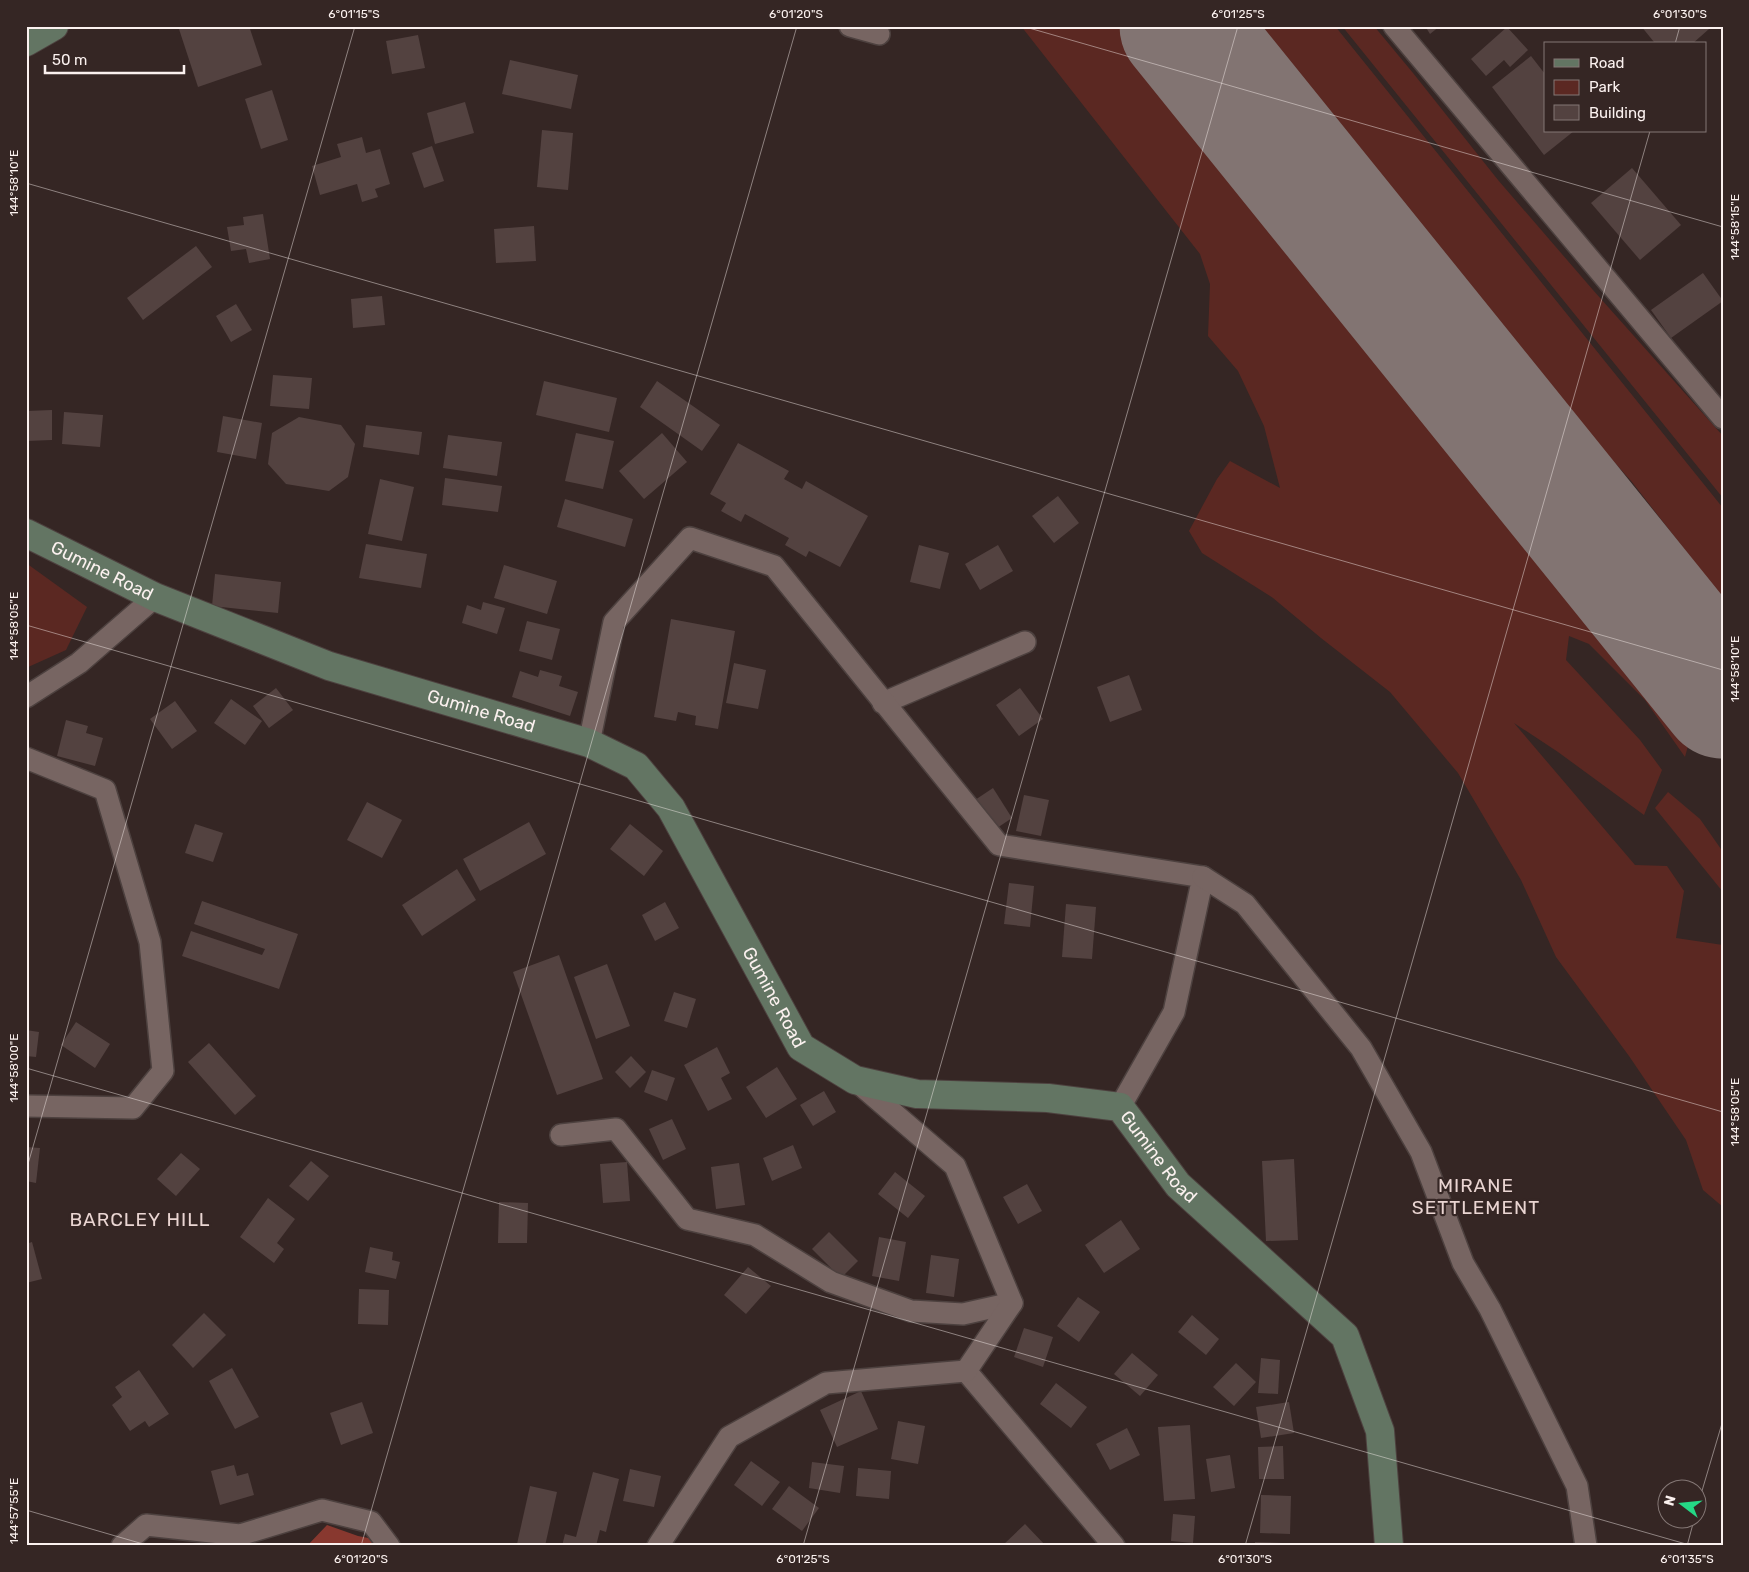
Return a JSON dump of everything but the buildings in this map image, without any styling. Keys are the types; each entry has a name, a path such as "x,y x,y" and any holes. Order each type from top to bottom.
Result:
{"main road":[{"path":"26,42 54,26"},
{"name":"Gumine Road","path":"26,533 155,597 329,666 589,743 636,766 671,808 801,1047 855,1080 917,1094 1048,1098 1120,1107 1178,1185 1345,1336 1380,1431 1389,1546"}],"street":[{"path":"850,26 879,34"},
{"path":"1394,26 1723,418"},
{"path":"589,743 614,622 690,538 774,566 999,845 1203,877 1245,904 1361,1048 1417,1144 1463,1263 1490,1309 1577,1486 1586,1546"},
{"path":"26,697 79,663 155,597"},
{"path":"883,703 1025,642"},
{"path":"26,758 105,790 150,942 163,1071 133,1108 26,1106"},
{"path":"1120,1107 1174,1012 1203,877"},
{"path":"855,1080 955,1166 1012,1303"},
{"path":"561,1135 616,1129 687,1219 754,1236 831,1282 911,1311 963,1314 1012,1303"},
{"path":"966,1370 1012,1303"},
{"path":"658,1546 729,1437 826,1383 966,1370"},
{"path":"966,1370 1114,1546"},
{"path":"122,1546 146,1525 240,1535 322,1510 371,1522 389,1546"}],"green space":[{"path":"1021,26 1127,26 1693,727 1685,757 1645,700 1589,644 1569,636 1566,660 1640,740 1662,770 1644,815 1558,752 1514,723 1635,865 1667,866 1684,891 1676,938 1723,945 1723,1207 1703,1190 1686,1140 1629,1056 1556,957 1521,880 1458,773 1390,692 1273,598 1202,553 1189,531 1217,479 1230,461 1280,488 1264,426 1238,371 1208,336 1210,284 1200,254"},
{"path":"1253,26 1335,26 1723,508 1723,599 1632,482 1547,387"},
{"path":"1342,26 1374,26 1498,180 1723,436 1723,498"},
{"path":"26,563 87,607 66,650 26,668"},
{"path":"1668,792 1700,819 1723,852 1723,892 1655,808"}],"shaded area":[{"path":"327,1525 358,1536 410,1546 307,1546"}],"runway":[{"path":"1182,26 1723,696"}],"district":[{"name":"MIRANE SETTLEMENT","path":"1476,1196"},
{"name":"BARCLEY HILL","path":"140,1219"}]}
